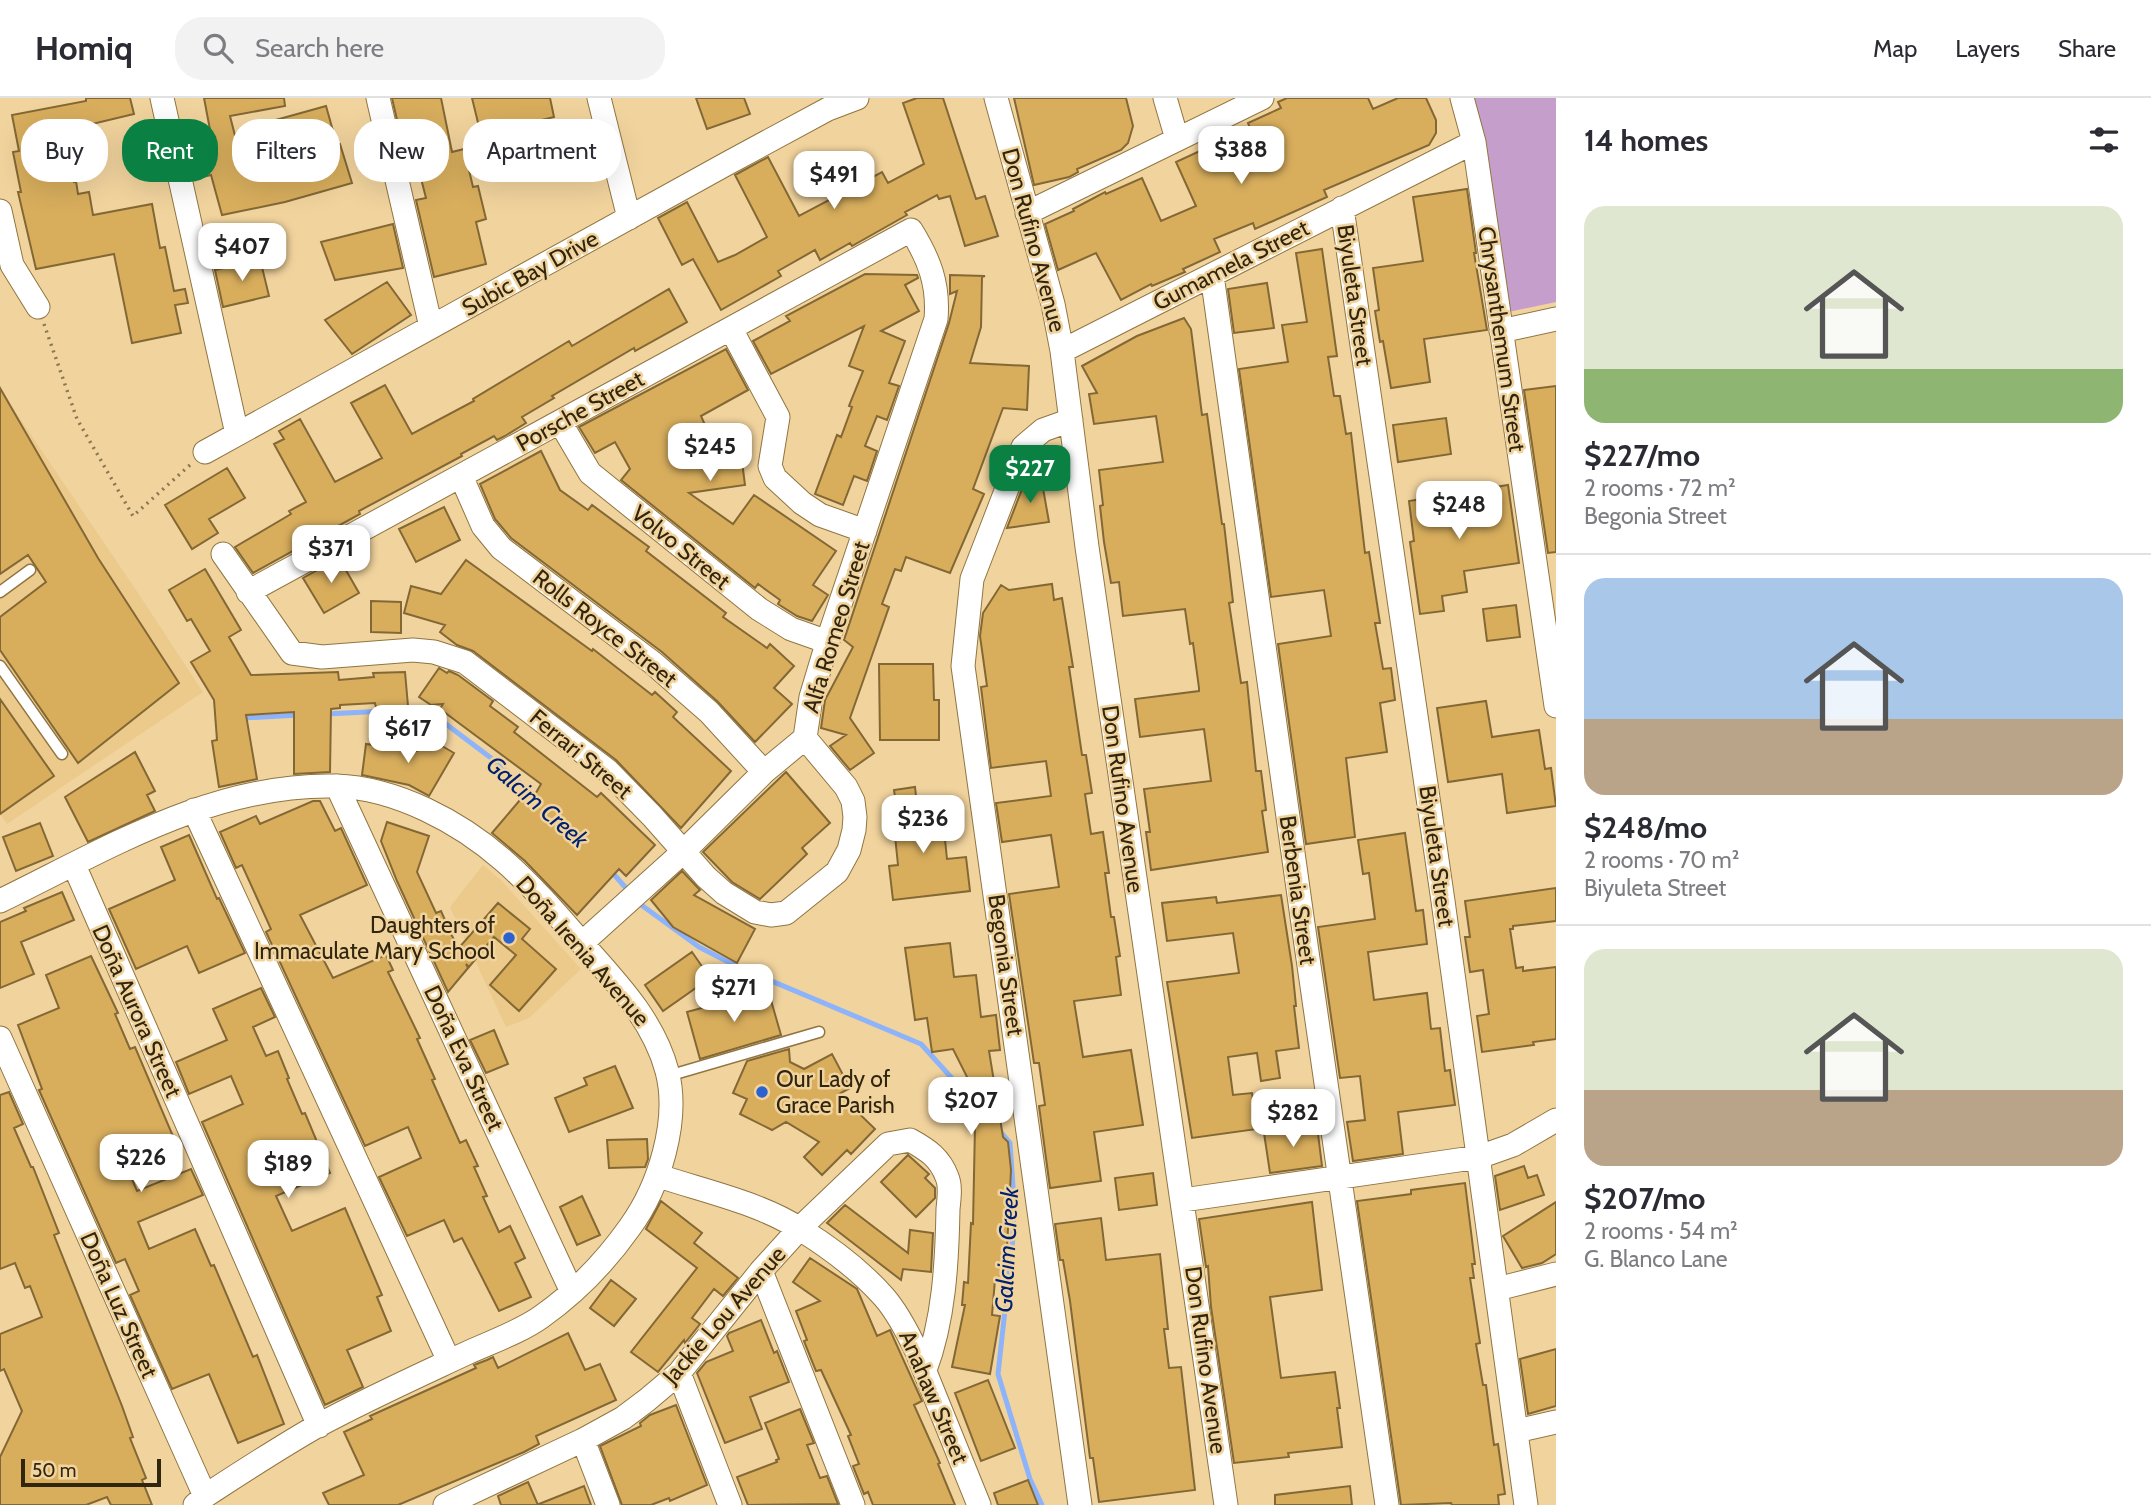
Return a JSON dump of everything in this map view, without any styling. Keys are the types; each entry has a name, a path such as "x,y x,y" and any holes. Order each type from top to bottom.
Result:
{"street":[{"path":"162,98 237,434"},
{"path":"378,98 431,327"},
{"path":"599,98 629,218"},
{"name":"Subic Bay Drive","path":"205,452 629,218 827,103 858,98"},
{"name":"Don Rufino Avenue","path":"996,98 1053,304 1062,351 1144,943 1226,1505"},
{"path":"1165,98 1177,139"},
{"path":"1027,213 1262,98"},
{"name":"Chrysanthemum Street","path":"1462,98 1474,142 1556,706"},
{"name":"Gumamela Street","path":"1062,351 1474,142"},
{"name":"Biyuleta Street","path":"1342,208 1479,1157 1526,1505"},
{"path":"0,211 12,265 38,307"},
{"name":"Porsche Street","path":"248,592 911,230"},
{"name":"Alfa Romeo Street","path":"582,943 683,852 764,772 805,738 809,706 828,642 936,319 937,300 932,269 911,230"},
{"name":"Berbenia Street","path":"1212,275 1387,1505"},
{"path":"1501,331 1556,319"},
{"path":"731,329 778,417 770,466 775,478 802,503 820,515 865,531"},
{"name":"Begonia Street","path":"1071,420 1043,430 1023,447 972,579 963,666 1080,1505"},
{"name":"Volvo Street","path":"560,422 590,473 759,610 784,625 828,642"},
{"name":"Rolls Royce Street","path":"461,476 482,526 500,548 653,663 709,712 764,772"},
{"name":"Ferrari Street","path":"223,554 292,653 322,657 412,650 434,652 465,662 608,771 706,877 740,905 755,912 771,915 786,913 837,872 852,840 855,817 853,801 846,787 805,738"},
{"name":"Doña Irenia Avenue","path":"0,901 178,815 226,799 272,790 337,786 384,793 424,809 463,831 502,859 582,943 631,1000 657,1040 668,1076 670,1105 659,1176 632,1226 572,1292 538,1319 319,1426 200,1500"},
{"name":"Doña Eva Street","path":"337,786 572,1292"},
{"path":"194,810 449,1361"},
{"name":"Doña Aurora Street","path":"74,865 319,1426"},
{"name":"Doña Luz Street","path":"0,1038 200,1500"},
{"path":"1183,1200 1479,1157 1513,1145 1556,1120"},
{"name":"Jackie Lou Avenue","path":"445,1505 480,1497 631,1412 679,1373 761,1271 800,1228 888,1144 910,1140 937,1157 949,1180 947,1245 940,1318 925,1370"},
{"name":"Anahaw Street","path":"659,1176 741,1203 800,1228 885,1297 907,1329 979,1505"},
{"path":"761,1271 853,1505"},
{"path":"1497,1289 1556,1274"},
{"path":"679,1373 730,1505"},
{"path":"1517,1431 1556,1422"},
{"path":"583,1440 608,1505"}],"lane":[{"path":"0,592 30,570"},
{"path":"0,666 62,754"},
{"path":"668,1076 819,1032"}],"path":[{"path":"38,307 77,419 133,516 205,452"}],"shaded area":[{"path":"1471,98 1556,98 1556,302 1508,312"},
{"path":"0,389 203,692 7,824 0,814"},
{"name":"Daughters of Immaculate Mary School","path":"483,865 502,881 581,969 529,1018 506,1027 450,907"}],"building":[{"path":"86,98 130,98 134,114 108,120 21,119 21,182 76,182 78,194 89,192 93,215 152,204 160,248 165,247 174,291 185,289 188,303 175,305 181,333 132,343 114,254 36,269 18,192 21,192 13,152 19,151 12,115 86,101"},
{"path":"204,98 284,98 285,106 230,116 232,182 340,182 340,144 352,183 285,202 222,215 213,182 218,182 218,119 208,119"},
{"path":"392,98 441,98 445,119 397,119"},
{"path":"472,98 550,98 554,117 546,119 477,119"},
{"path":"696,98 744,98 750,114 707,129"},
{"path":"917,98 943,98 976,199 985,196 998,236 965,246 950,196 939,199 937,195 852,246 850,243 820,260 815,250 778,271 781,276 721,310 693,259 682,265 658,218 687,202 718,262 735,255 767,237 735,175 768,157 799,216 882,172 888,183 924,164 903,103"},
{"path":"1014,98 1126,98 1133,126 1128,143 1121,150 1077,169 1078,172 1069,177 1034,185"},
{"path":"1287,98 1368,98 1373,109 1398,98 1426,98 1436,120 1436,133 1429,145 1324,190 1327,197 1255,229 1253,223 1214,239 1220,252 1183,269 1185,272 1152,286 1151,284 1121,300 1096,253 1058,270 1045,224 1074,211 1073,209 1105,192 1106,194 1142,178 1161,221 1196,206 1176,162 1250,128 1248,123 1281,108 1278,102"},
{"path":"326,106 330,119 279,119"},
{"path":"449,137 452,152 463,149 463,182 472,182 473,187 478,186 486,219 476,222 486,264 434,277 416,200 426,198 422,182 449,182"},
{"path":"1467,189 1487,330 1424,339 1430,382 1391,388 1375,311 1379,310 1373,268 1423,261 1413,197"},
{"path":"393,224 403,268 335,280 321,242"},
{"path":"1322,249 1337,356 1328,357 1334,396 1340,396 1346,434 1351,433 1365,553 1369,552 1380,623 1375,623 1383,669 1391,668 1395,700 1380,703 1387,752 1346,758 1355,837 1306,844 1278,644 1331,636 1324,590 1271,597 1239,369 1288,362 1282,325 1307,322 1296,253"},
{"path":"260,259 269,296 223,307 215,270"},
{"path":"865,274 917,275 918,278 905,285 919,311 881,331 905,341 889,383 899,386 887,420 877,416 865,446 877,451 867,481 854,476 843,505 815,494 837,435 841,437 852,407 849,406 863,371 849,366 864,326 771,374 753,341 790,321 786,316"},
{"path":"950,275 985,276 982,277 981,327 970,363 1029,366 1027,410 1003,408 973,489 984,494 950,573 906,557 901,571 895,569 882,604 889,607 850,718 874,753 850,770 830,746 846,735 821,728 825,700 853,647 844,640 949,323 957,291 950,294"},
{"path":"387,282 411,315 352,354 325,320"},
{"path":"1267,283 1274,328 1234,333 1228,289"},
{"path":"669,289 687,322 635,351 634,348 552,396 554,398 522,417 526,423 505,436 497,440 494,436 253,573 235,547 291,514 289,511 306,502 274,444 284,439 279,431 300,419 335,482 382,458 351,403 385,385 412,434 474,401 473,399 569,341 572,346"},
{"path":"1184,318 1191,329 1202,415 1207,414 1224,524 1233,602 1229,603 1241,683 1247,682 1256,771 1261,771 1266,810 1262,811 1268,852 1151,870 1146,832 1150,832 1144,789 1211,781 1204,729 1140,737 1135,699 1199,691 1193,643 1190,644 1185,609 1123,616 1119,582 1111,583 1104,542 1099,470 1163,462 1156,416 1094,424 1089,394 1097,393 1082,366 1137,336"},
{"path":"726,349 748,390 701,416 709,451 740,446 745,485 689,493 733,524 754,495 836,551 813,585 828,595 812,621 797,616 778,604 780,600 758,584 755,588 621,480 630,469 615,442 595,453 579,427"},
{"path":"1556,386 1556,552 1548,553 1524,390"},
{"path":"0,388 98,558 179,683 78,763 0,650 0,617 46,582 28,555 0,574"},
{"path":"1446,418 1451,454 1398,462 1393,425"},
{"path":"541,451 560,490 588,510 592,505 649,547 646,551 726,613 723,617 767,648 770,644 794,666 774,688 792,704 755,742 718,702 662,652 511,538 495,519 480,484"},
{"path":"227,468 245,498 209,519 218,533 192,549 165,505"},
{"path":"1041,477 1049,522 1007,528 1026,479"},
{"path":"1508,485 1519,563 1464,571 1467,592 1442,596 1444,611 1420,614 1410,542 1414,541 1409,501"},
{"path":"444,507 460,540 416,562 399,529"},
{"path":"339,558 359,593 324,613 303,578"},
{"path":"466,560 592,651 593,649 652,695 655,692 677,712 673,717 731,771 681,828 616,760 473,651 457,645 440,632 445,625 404,613 411,586 441,594"},
{"path":"205,569 241,630 229,637 251,675 338,672 339,680 374,677 373,673 405,672 408,706 376,708 375,703 340,705 340,708 331,709 330,772 294,774 294,712 246,715 257,779 219,787 212,741 217,740 214,700 191,662 210,651 191,619 187,621 169,590"},
{"path":"1052,584 1054,600 1062,598 1073,667 1069,667 1082,755 1086,755 1092,793 1085,794 1091,834 1103,832 1109,873 1105,873 1111,917 1114,917 1120,956 1116,957 1121,995 1074,1001 1083,1057 1131,1050 1143,1125 1094,1132 1101,1181 1050,1188 1039,1106 1045,1105 1039,1063 1034,1063 1009,894 1059,887 1051,835 1002,842 996,803 1051,796 1046,761 991,768 981,687 987,686 980,636 983,613 1001,585 1009,590"},
{"path":"371,601 401,602 401,633 371,632"},
{"path":"1516,605 1520,637 1487,641 1483,609"},
{"path":"879,664 933,664 934,700 939,700 939,740 880,740"},
{"path":"439,668 458,675 493,701 490,706 518,727 514,732 597,797 601,793 655,845 626,876 619,869 577,915 525,861 492,833 525,794 533,798 541,784 440,709 443,704 431,705 419,697"},
{"path":"0,699 54,776 0,814"},
{"path":"1486,701 1492,737 1539,730 1545,769 1551,768 1556,806 1507,813 1502,774 1448,782 1437,708"},
{"path":"425,736 454,753 429,796 409,785 362,775 366,744 417,751"},
{"path":"135,752 155,791 147,795 155,811 88,842 65,797"},
{"path":"786,772 830,823 802,848 807,854 760,899 732,882 703,852"},
{"path":"915,787 919,823 943,820 947,859 966,857 970,891 893,900 889,866 898,865 894,826 899,826 894,790"},
{"path":"313,801 320,801 335,831 341,828 367,885 300,915 333,978 386,955 393,970 388,972 420,1038 417,1039 435,1079 432,1080 460,1143 466,1140 478,1166 474,1167 487,1196 483,1197 499,1232 510,1226 525,1258 515,1263 531,1297 499,1311 462,1238 454,1242 444,1220 407,1236 379,1177 421,1158 408,1127 365,1146 266,932 271,929 242,865 236,868 220,832 256,816 260,824"},
{"path":"387,822 429,836 417,872 436,913 441,911 458,949 498,903 530,929 522,939 556,969 519,1011 490,985 516,955 494,937 469,967 466,964 468,968 448,992 381,841"},
{"path":"40,823 53,856 16,871 3,837"},
{"path":"1405,833 1416,911 1423,910 1427,944 1368,952 1374,1000 1427,993 1431,1029 1440,1028 1445,1071 1450,1070 1455,1105 1398,1112 1403,1154 1353,1161 1347,1122 1365,1120 1360,1076 1340,1078 1318,927 1375,919 1369,873 1363,874 1358,840"},
{"path":"189,835 217,899 219,898 245,953 199,973 187,946 136,969 109,909 175,880 161,847"},
{"path":"682,871 700,890 694,895 755,929 737,963 673,927 651,900"},
{"path":"1556,888 1556,921 1513,926 1513,929 1510,929 1516,968 1523,967 1523,971 1556,967 1556,1039 1533,1042 1534,1045 1482,1052 1477,1016 1489,1014 1483,970 1470,972 1465,937 1470,937 1465,901"},
{"path":"62,892 74,920 21,942 34,974 0,988 0,922 26,911 24,908"},
{"path":"1281,895 1292,966 1299,1048 1276,1051 1280,1078 1261,1081 1257,1053 1228,1057 1233,1095 1252,1093 1257,1129 1192,1138 1167,982 1239,973 1233,933 1167,941 1162,903 1216,897 1217,903"},
{"path":"950,943 954,977 976,975 981,1017 996,1015 1000,1050 989,1051 1003,1137 1008,1142 1011,1170 1003,1280 995,1280 992,1315 1000,1316 990,1374 952,1367 965,1305 962,1305 964,1282 968,1283 971,1223 973,1224 975,1126 990,1103 971,1085 953,1049 932,1052 927,1018 915,1020 905,948"},
{"path":"692,952 710,978 663,1011 645,985"},
{"path":"91,956 118,1013 115,1014 130,1049 135,1047 175,1141 125,1163 137,1191 191,1169 203,1195 138,1222 149,1249 195,1229 211,1266 214,1265 253,1357 257,1355 284,1424 238,1443 209,1374 172,1389 130,1295 139,1291 125,1259 116,1263 39,1090 42,1089 18,1025 59,1008 46,975"},
{"path":"261,988 275,1017 253,1027 266,1056 278,1051 289,1078 287,1079 302,1114 305,1113 330,1173 276,1196 292,1231 345,1208 382,1295 377,1297 391,1331 347,1350 363,1387 325,1405 202,1122 243,1104 231,1076 189,1094 176,1062 227,1040 213,1009"},
{"path":"768,990 781,1035 700,1059 687,1012"},
{"path":"494,1030 508,1064 486,1073 470,1040"},
{"path":"789,1049 790,1062 804,1069 832,1054 850,1088 839,1094 875,1129 851,1154 847,1150 822,1175 804,1157 819,1142 786,1122 772,1130 740,1114 747,1099 733,1093 747,1061"},
{"path":"615,1066 633,1108 569,1132 555,1098 587,1085 584,1078"},
{"path":"9,1092 23,1124 14,1128 33,1167 59,1233 54,1235 122,1406 133,1437 130,1438 146,1478 142,1480 152,1505 111,1505 107,1497 86,1505 0,1505 0,1457 22,1411 4,1369 0,1371 0,1334 42,1317 30,1286 25,1288 15,1263 0,1269 0,1095"},
{"path":"1317,1126 1322,1166 1270,1173 1264,1133"},
{"path":"647,1139 648,1159 645,1167 609,1168 607,1140"},
{"path":"908,1155 929,1174 925,1178 935,1188 935,1198 916,1217 881,1182"},
{"path":"1524,1166 1528,1178 1537,1175 1544,1195 1500,1210 1495,1176"},
{"path":"1153,1173 1157,1205 1119,1210 1115,1178"},
{"path":"1465,1183 1475,1264 1472,1264 1474,1278 1470,1278 1480,1343 1476,1344 1483,1385 1486,1385 1494,1445 1498,1444 1505,1494 1498,1495 1499,1505 1401,1505 1357,1201"},
{"path":"582,1196 600,1235 577,1245 560,1207"},
{"path":"661,1201 702,1233 694,1243 738,1278 723,1296 714,1289 692,1318 700,1324 658,1372 631,1352 697,1268 646,1229"},
{"path":"1312,1202 1322,1290 1270,1297 1281,1378 1335,1372 1342,1447 1288,1453 1289,1457 1234,1463 1211,1307 1208,1266 1206,1267 1199,1219"},
{"path":"1556,1202 1556,1254 1542,1263 1522,1268 1503,1236"},
{"path":"845,1205 908,1253 910,1230 933,1233 931,1272 903,1269 901,1280 827,1223"},
{"path":"1101,1218 1106,1260 1160,1254 1169,1368 1181,1367 1195,1490 1099,1502 1093,1458 1090,1458 1070,1301 1055,1224"},
{"path":"810,1258 857,1289 877,1336 890,1330 922,1401 914,1405 955,1505 873,1505 868,1492 864,1494 853,1466 859,1464 848,1436 851,1435 821,1370 816,1371 796,1311 820,1301 793,1282"},
{"path":"611,1280 636,1299 614,1326 590,1308"},
{"path":"761,1320 789,1382 750,1397 762,1429 725,1443 697,1373 706,1362 733,1351 727,1336 729,1333"},
{"path":"568,1333 585,1370 600,1364 616,1400 536,1436 539,1444 524,1452 398,1505 329,1505 323,1493 364,1475 344,1432 372,1419 370,1416 476,1368 474,1365 493,1357 498,1368"},
{"path":"1556,1349 1556,1406 1528,1414 1520,1359"},
{"path":"988,1380 1015,1448 981,1461 955,1393"},
{"path":"676,1405 707,1485 670,1501 669,1498 651,1505 622,1505 600,1446 641,1426 640,1423 650,1415"},
{"path":"800,1409 814,1443 807,1445 820,1478 827,1476 838,1504 748,1505 737,1477 779,1459 765,1423"},
{"path":"1028,1480 1038,1505 998,1505 994,1493"},
{"path":"528,1482 538,1505 501,1505 498,1496"},
{"path":"584,1486 591,1505 539,1505 539,1504"},
{"path":"1350,1486 1352,1505 1275,1505 1275,1495"}],"waterway":[{"name":"Galcim Creek","path":"326,714 426,709 491,758 540,800"},
{"name":"Galcim Creek","path":"243,718 299,715"},
{"name":"Galcim Creek","path":"611,871 625,887"},
{"name":"Galcim Creek","path":"640,904 699,947 736,966 921,1044 987,1117"},
{"name":"Galcim Creek","path":"998,1129 1010,1143 1014,1201 1013,1237 998,1374 1030,1479 1042,1505"}],"place":[{"name":"Daughters of Immaculate Mary School","path":"509,938"},
{"name":"Our Lady of Grace Parish","path":"762,1092"}]}
